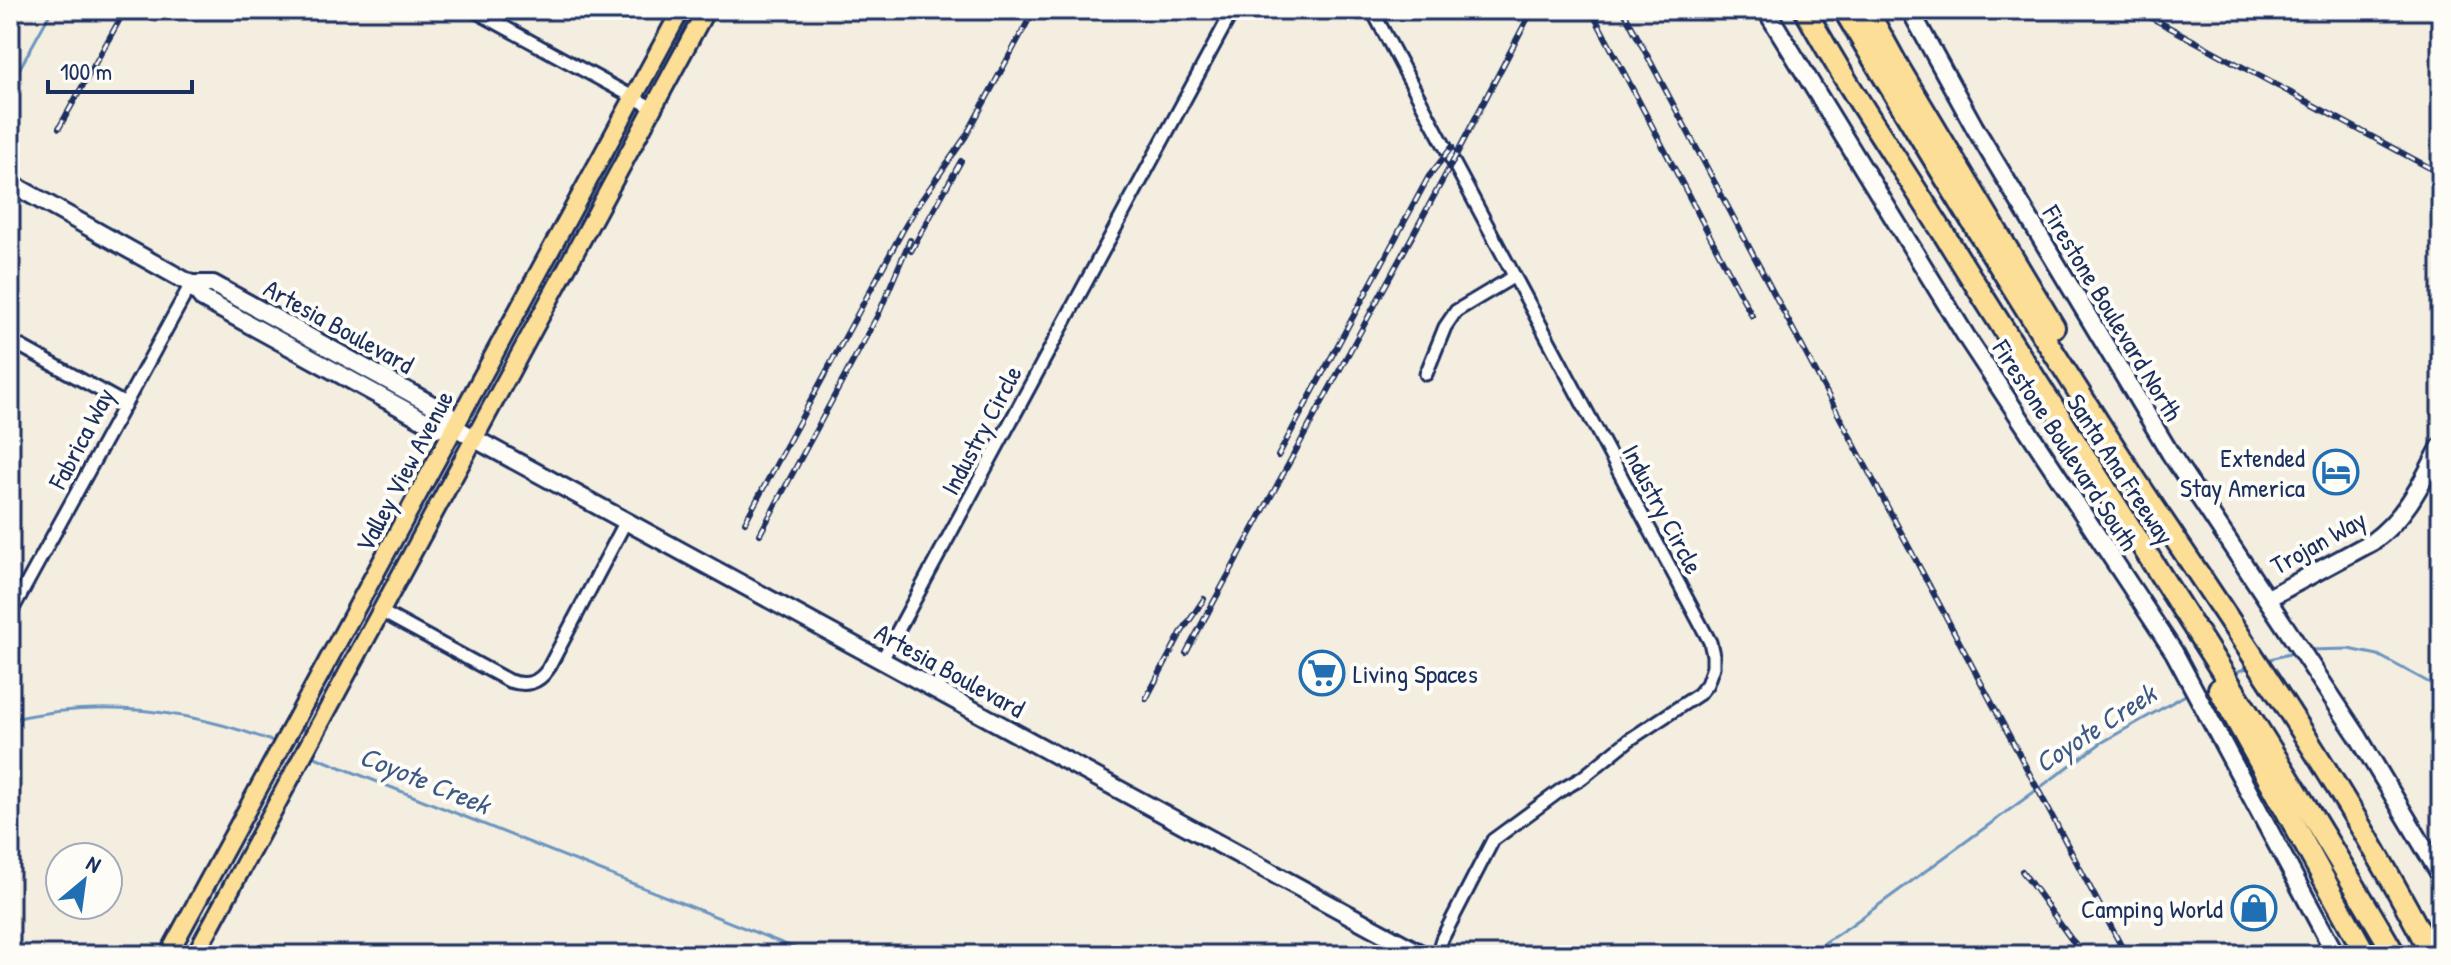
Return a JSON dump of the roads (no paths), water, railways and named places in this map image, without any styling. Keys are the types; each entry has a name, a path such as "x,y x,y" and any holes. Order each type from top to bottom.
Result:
{"highway":[{"path":"1844,10 2061,365 2234,616"},
{"name":"Santa Ana Freeway","path":"1867,10 2068,350 2234,616 2365,808 2441,943"},
{"name":"Santa Ana Freeway","path":"1805,13 2207,649 2218,688 2239,710"},
{"path":"2282,688 2368,835 2432,955"},
{"path":"2239,710 2366,955"},
{"path":"2239,710 2312,814 2395,955"}],"main road":[{"name":"Valley View Avenue","path":"168,955 681,10"},
{"name":"Valley View Avenue","path":"195,955 706,10"},
{"path":"549,255 568,265"}],"street":[{"path":"473,10 653,108"},
{"name":"Industry Circle","path":"882,660 1233,10"},
{"name":"Industry Circle","path":"1372,10 1710,642 1713,667 1705,688 1699,694 1629,740 1582,778 1493,840 1442,939 1437,955"},
{"name":"Firestone Boulevard South","path":"1766,10 1969,341 2183,668 2336,955"},
{"name":"Firestone Boulevard North","path":"1910,10 1975,128 2170,453 2314,667 2441,876"},
{"name":"Artesia Boulevard","path":"10,183 191,284 213,284 447,413 455,427 475,439 1423,955"},
{"path":"1426,374 1445,327 1456,311 1513,277"},
{"name":"Fabrica Way","path":"10,614 191,284"},
{"path":"20,346 125,404"},
{"name":"Trojan Way","path":"2272,605 2385,533 2409,506 2441,446"},
{"path":"382,612 509,681 528,684 541,678 548,669 626,521"}],"waterway":[{"path":"10,86 52,10"},
{"name":"Coyote Creek","path":"2308,650 2349,649 2378,655 2441,689"},
{"name":"Coyote Creek","path":"2266,660 2297,652"},
{"name":"Coyote Creek","path":"2232,674 2251,666"},
{"name":"Coyote Creek","path":"1806,955 2101,743 2189,693"},
{"name":"Coyote Creek","path":"10,720 78,710 145,711 212,722 277,743"},
{"name":"Coyote Creek","path":"310,755 812,955"}],"railway":[{"path":"59,128 125,10"},
{"path":"745,522 903,230 966,136 1034,10"},
{"path":"1186,653 1532,10"},
{"path":"1591,10 1752,316"},
{"path":"1623,10 2126,955"},
{"path":"2137,10 2441,174"},
{"path":"1278,456 1429,176 1452,147"},
{"path":"911,251 961,161"},
{"path":"760,534 879,313 910,240"},
{"path":"1146,699 1181,633 1204,599"},
{"path":"2022,871 2086,955"}],"place":[{"name":"Extended Stay America","path":"2336,472"},
{"name":"Living Spaces","path":"1322,673"},
{"name":"Camping World","path":"2254,908"}]}
